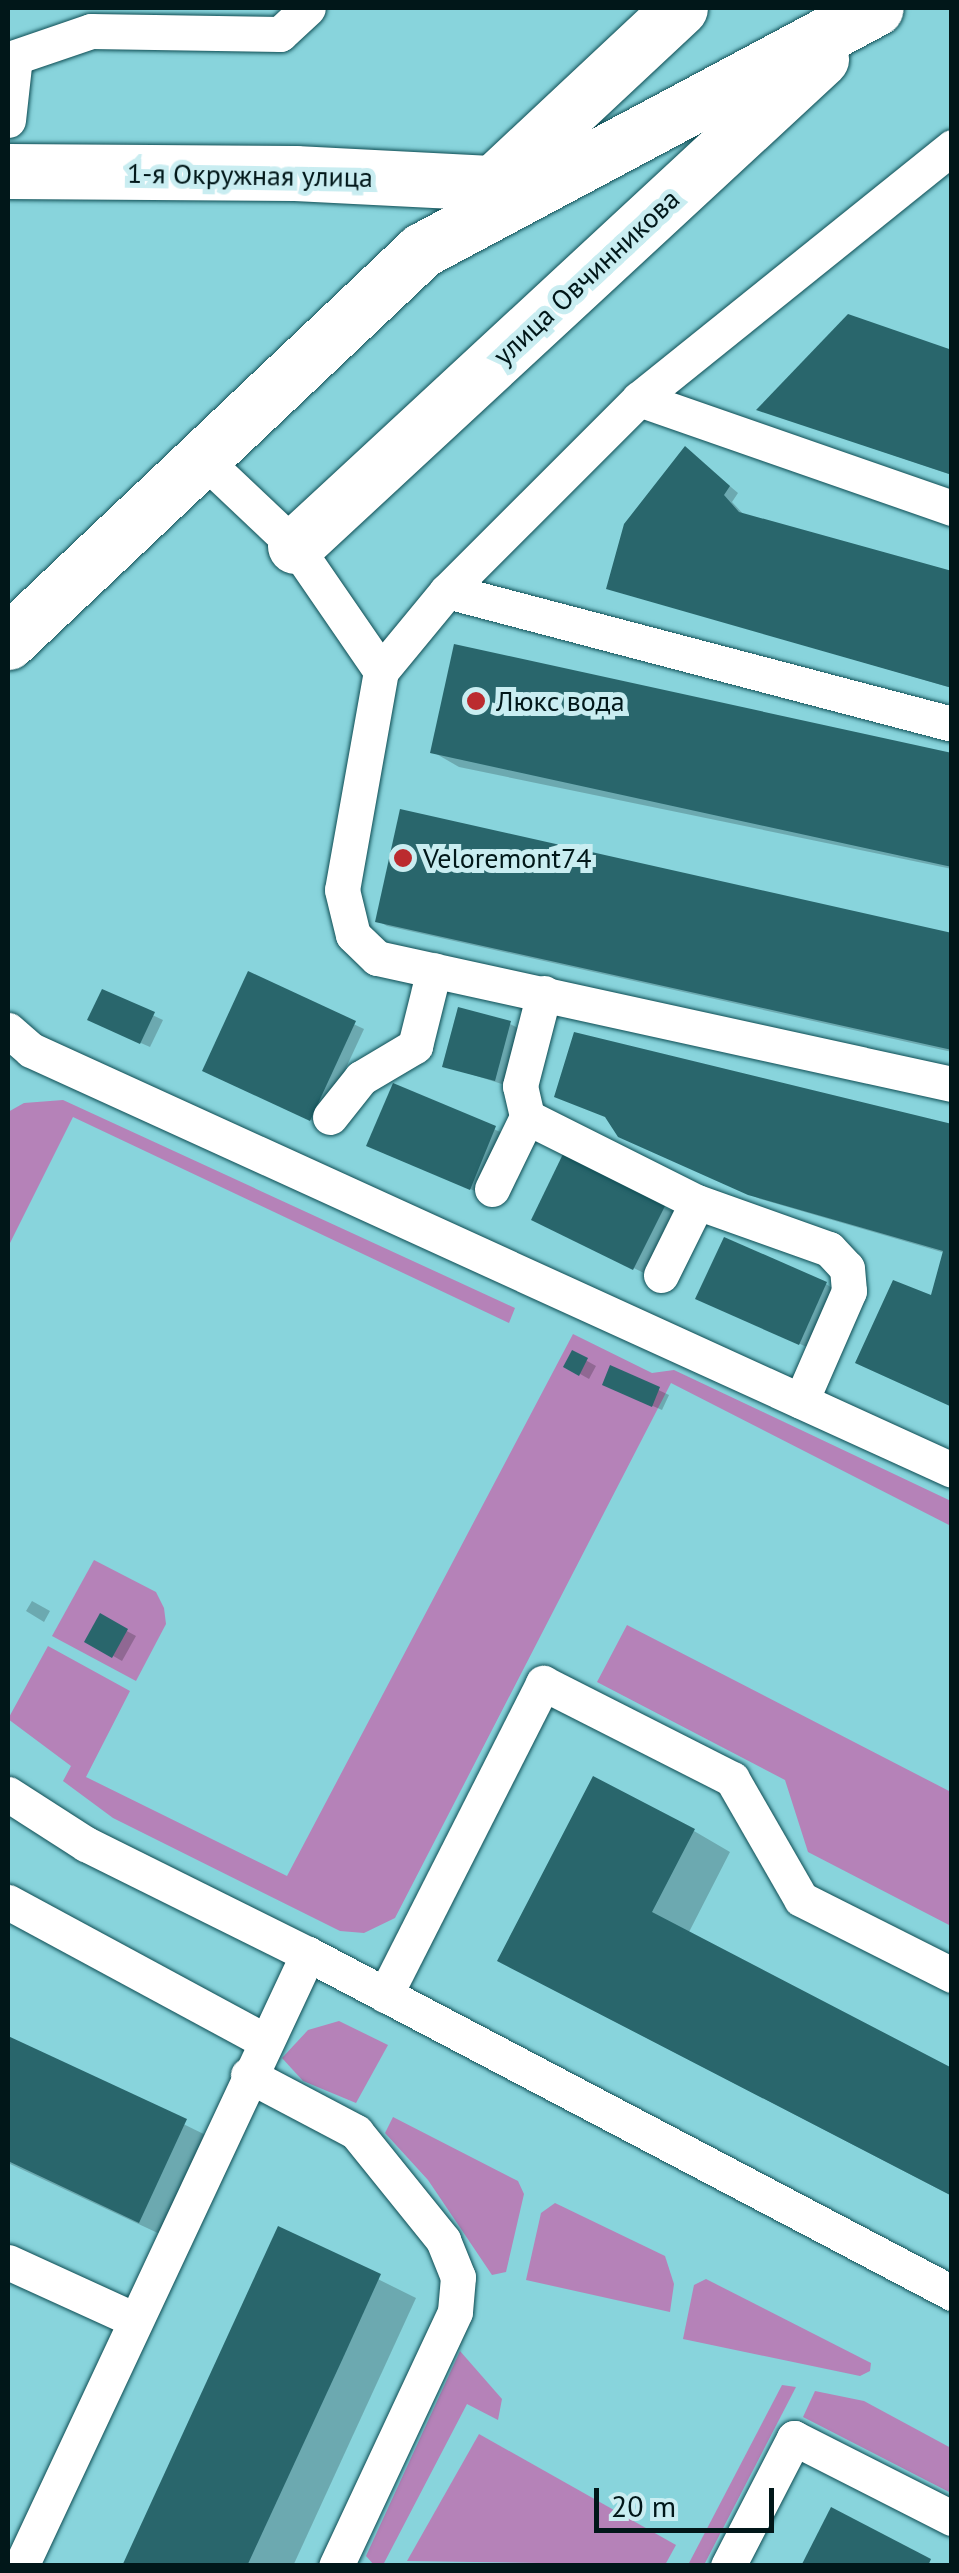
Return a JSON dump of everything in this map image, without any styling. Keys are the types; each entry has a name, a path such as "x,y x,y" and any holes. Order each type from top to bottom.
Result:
{"main road":[{"name":"1-я Окружная улица","path":"8,172 295,173 493,183 680,8"},
{"path":"8,642 422,250 876,8"},
{"name":"улица Овчинникова","path":"295,546 876,8"}],"lane":[{"path":"8,120 15,57 92,19 280,34 308,8"},
{"path":"952,147 639,400 447,591 381,670 342,890 354,935 378,958 952,1084"},
{"path":"639,400 952,508"},
{"path":"202,458 295,546 381,670"},
{"path":"447,591 952,724"},
{"path":"330,1117 361,1078 415,1046 434,970"},
{"path":"492,1189 527,1117 520,1086 544,993"},
{"path":"15,1051 952,1470"},
{"path":"527,1117 698,1202 829,1250 847,1268 849,1291 801,1401"},
{"path":"661,1275 698,1202"},
{"path":"385,1994 542,1683 732,1779 801,1899 952,1975"},
{"path":"8,1794 86,1844 308,1954 952,2293"},
{"path":"8,1902 265,2041"},
{"path":"20,2566 308,1954"},
{"path":"248,2075 356,2132 443,2240 458,2276 455,2312 336,2566"},
{"path":"8,2262 133,2319"},
{"path":"728,2566 794,2438 952,2518"}],"shaded area":[{"path":"63,1100 515,1308 509,1323 73,1117 9,1245 8,1112 24,1103"},
{"path":"573,1334 652,1373 674,1370 951,1501 951,1526 671,1383 395,1918 364,1933 340,1931 113,1818 63,1781 71,1766 8,1719 48,1646 130,1691 86,1777 287,1876"},
{"path":"94,1560 156,1592 164,1608 166,1624 136,1681 52,1636"},
{"path":"627,1625 951,1792 951,1926 808,1852 785,1780 597,1682"},
{"path":"339,2021 388,2045 356,2103 303,2081 282,2058 308,2030"},
{"path":"393,2117 518,2181 524,2194 506,2272 492,2275 428,2180 385,2133"},
{"path":"555,2203 665,2256 674,2284 670,2312 526,2280 541,2213"},
{"path":"706,2279 871,2363 870,2371 860,2376 683,2339 694,2285"},
{"path":"460,2351 502,2399 498,2420 467,2404 383,2565 374,2565 366,2556"},
{"path":"782,2385 796,2387 704,2565 688,2565"},
{"path":"815,2391 864,2401 951,2448 951,2493 803,2417"},
{"path":"479,2434 676,2545 665,2565 407,2561"}],"building":[{"path":"848,314 952,350 952,475 756,410"},
{"path":"685,446 730,486 724,495 739,512 952,571 952,688 606,589 624,524"},
{"path":"454,644 952,753 952,867 430,753"},
{"path":"400,809 952,933 952,1050 375,922"},
{"path":"248,971 356,1021 310,1121 202,1071"},
{"path":"102,989 155,1012 140,1044 87,1020"},
{"path":"458,1007 511,1021 495,1081 442,1067"},
{"path":"574,1032 952,1124 952,1407 855,1363 893,1280 931,1295 943,1251 748,1195 618,1137 605,1117 554,1097"},
{"path":"393,1083 496,1126 470,1190 366,1146"},
{"path":"563,1154 666,1204 633,1270 531,1220"},
{"path":"724,1237 827,1282 799,1345 695,1299"},
{"path":"572,1350 588,1358 579,1376 563,1367"},
{"path":"610,1365 660,1387 652,1407 602,1385"},
{"path":"100,1613 128,1629 112,1658 84,1642"},
{"path":"593,1776 695,1829 652,1912 952,2068 952,2196 497,1961"},
{"path":"8,2036 187,2119 139,2223 8,2161"},
{"path":"278,2226 381,2274 343,2358 247,2566 122,2566"},
{"path":"831,2507 931,2559 928,2566 801,2566"}],"place":[{"name":"Люкс вода","path":"476,701"},
{"name":"Veloremont74","path":"403,858"}]}
